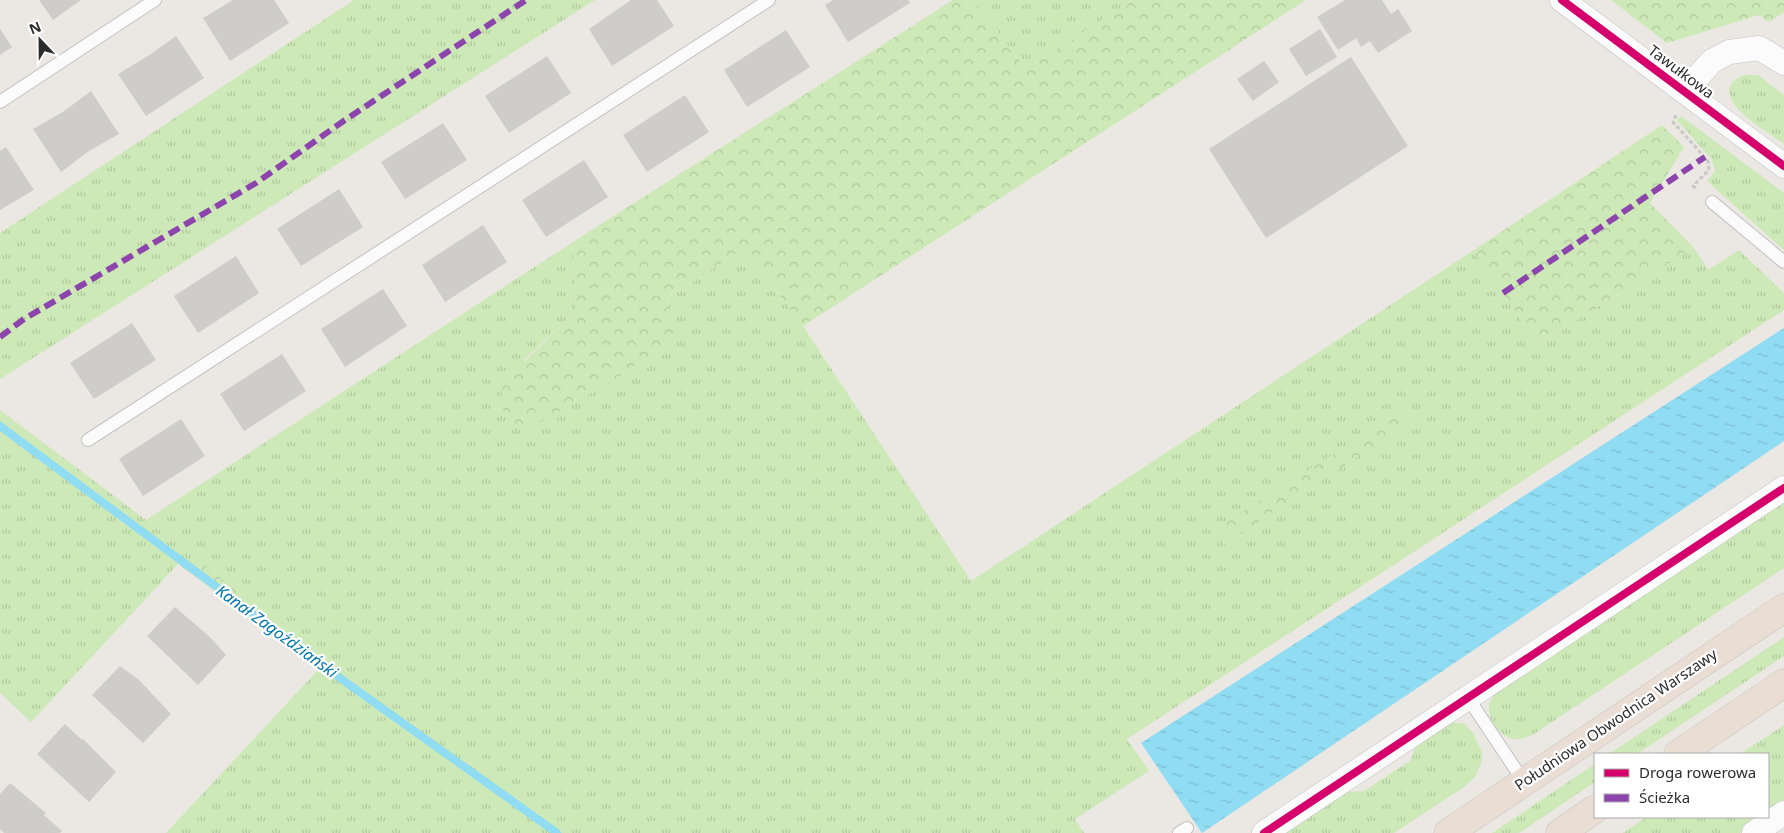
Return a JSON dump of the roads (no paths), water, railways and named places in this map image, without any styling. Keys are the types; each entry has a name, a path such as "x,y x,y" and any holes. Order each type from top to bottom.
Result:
{"highway":[{"name":"Południowa Obwodnica Warszawy","path":"1448,833 1784,608"},
{"path":"1679,753 1784,683"},
{"path":"1560,833 1594,811"}],"street":[{"name":"Tawułkowa","path":"1562,0 1684,101 1784,166"},
{"path":"1684,101 1712,60 1729,52 1758,48 1784,63"},
{"path":"1264,833 1784,488"},
{"path":"1754,833 1784,813"}],"lane":[{"path":"0,102 155,0"},
{"path":"88,440 769,0"},
{"path":"1712,202 1784,262"},
{"path":"1468,698 1524,782"}],"water":[{"path":"1784,328 1784,441 1202,833 1141,743"}],"waterway":[{"name":"Kanał Zagoździański","path":"0,426 323,666 557,833"}]}
